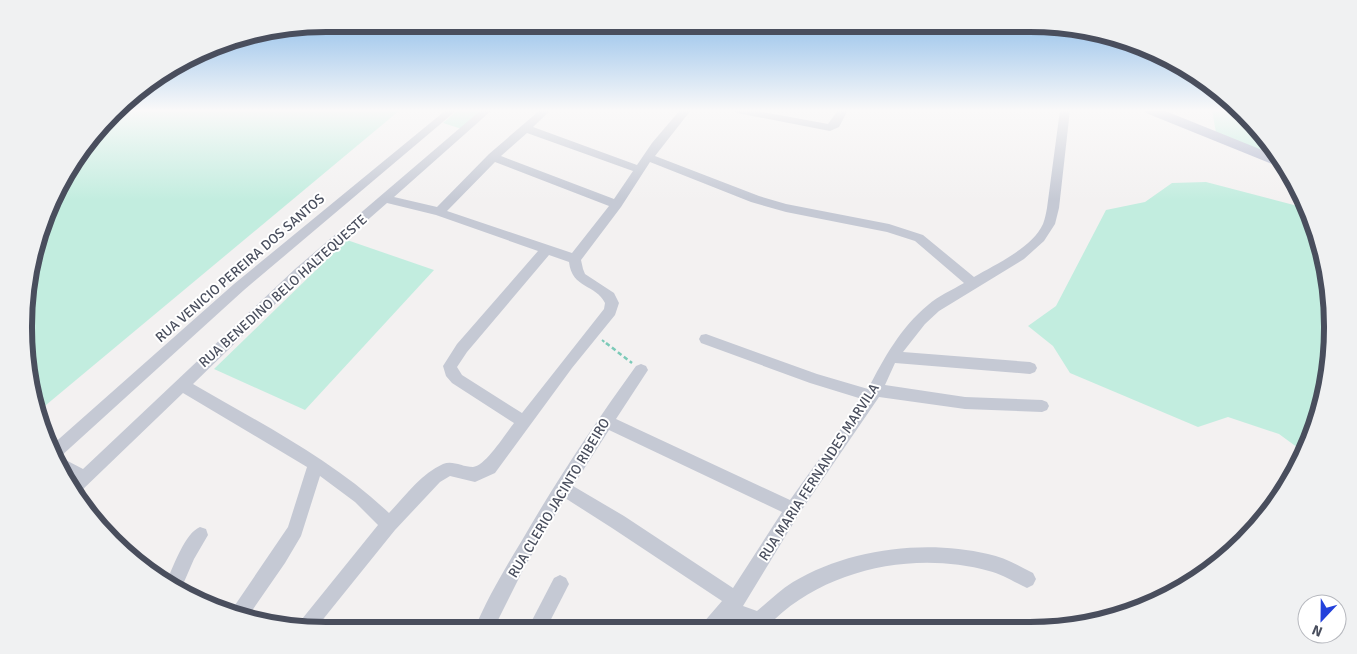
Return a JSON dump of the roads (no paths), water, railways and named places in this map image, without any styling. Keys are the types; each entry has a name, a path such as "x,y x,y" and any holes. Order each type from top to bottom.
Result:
{"main road":[{"path":"1231,141 1269,155"}],"street":[{"name":"RUA VENICIO PEREIRA DOS SANTOS","path":"59,449 239,286 415,141"},
{"name":"RUA BENEDINO BELO HALTEQUESTE","path":"80,483 294,278 452,141"},
{"path":"439,212 511,141"},
{"path":"559,141 640,170"},
{"path":"310,621 389,524 442,471 449,469 475,475 490,468 610,311 613,305 612,299 608,294 595,288 577,274 574,267 575,260 617,204 660,141"},
{"name":"RUA MARIA FERNANDES MARVILA","path":"715,622 731,605 793,509 873,393 891,357 920,320 934,307 1020,256 1040,238 1049,224 1053,208 1061,141"},
{"path":"493,157 617,204"},
{"path":"648,157 755,199 813,214 889,228 919,238 974,284"},
{"path":"386,199 439,212 575,260"},
{"path":"524,422 457,379 451,372 450,366 462,348 547,249"},
{"path":"706,338 815,379 873,393 966,403 1042,406"},
{"path":"891,357 1030,368"},
{"name":"RUA CLERIO JACINTO RIBEIRO","path":"487,622 497,600 562,488 605,421 641,370"},
{"path":"182,385 316,464 361,497 389,524"},
{"path":"605,421 793,509"},
{"path":"242,609 279,557 295,530 316,464"},
{"path":"562,488 618,522 731,605 762,622"},
{"path":"176,580 188,553 200,534"},
{"path":"770,622 803,586 830,572 858,564 924,556 952,556 990,563 1027,579"},
{"path":"540,622 560,584"}]}
